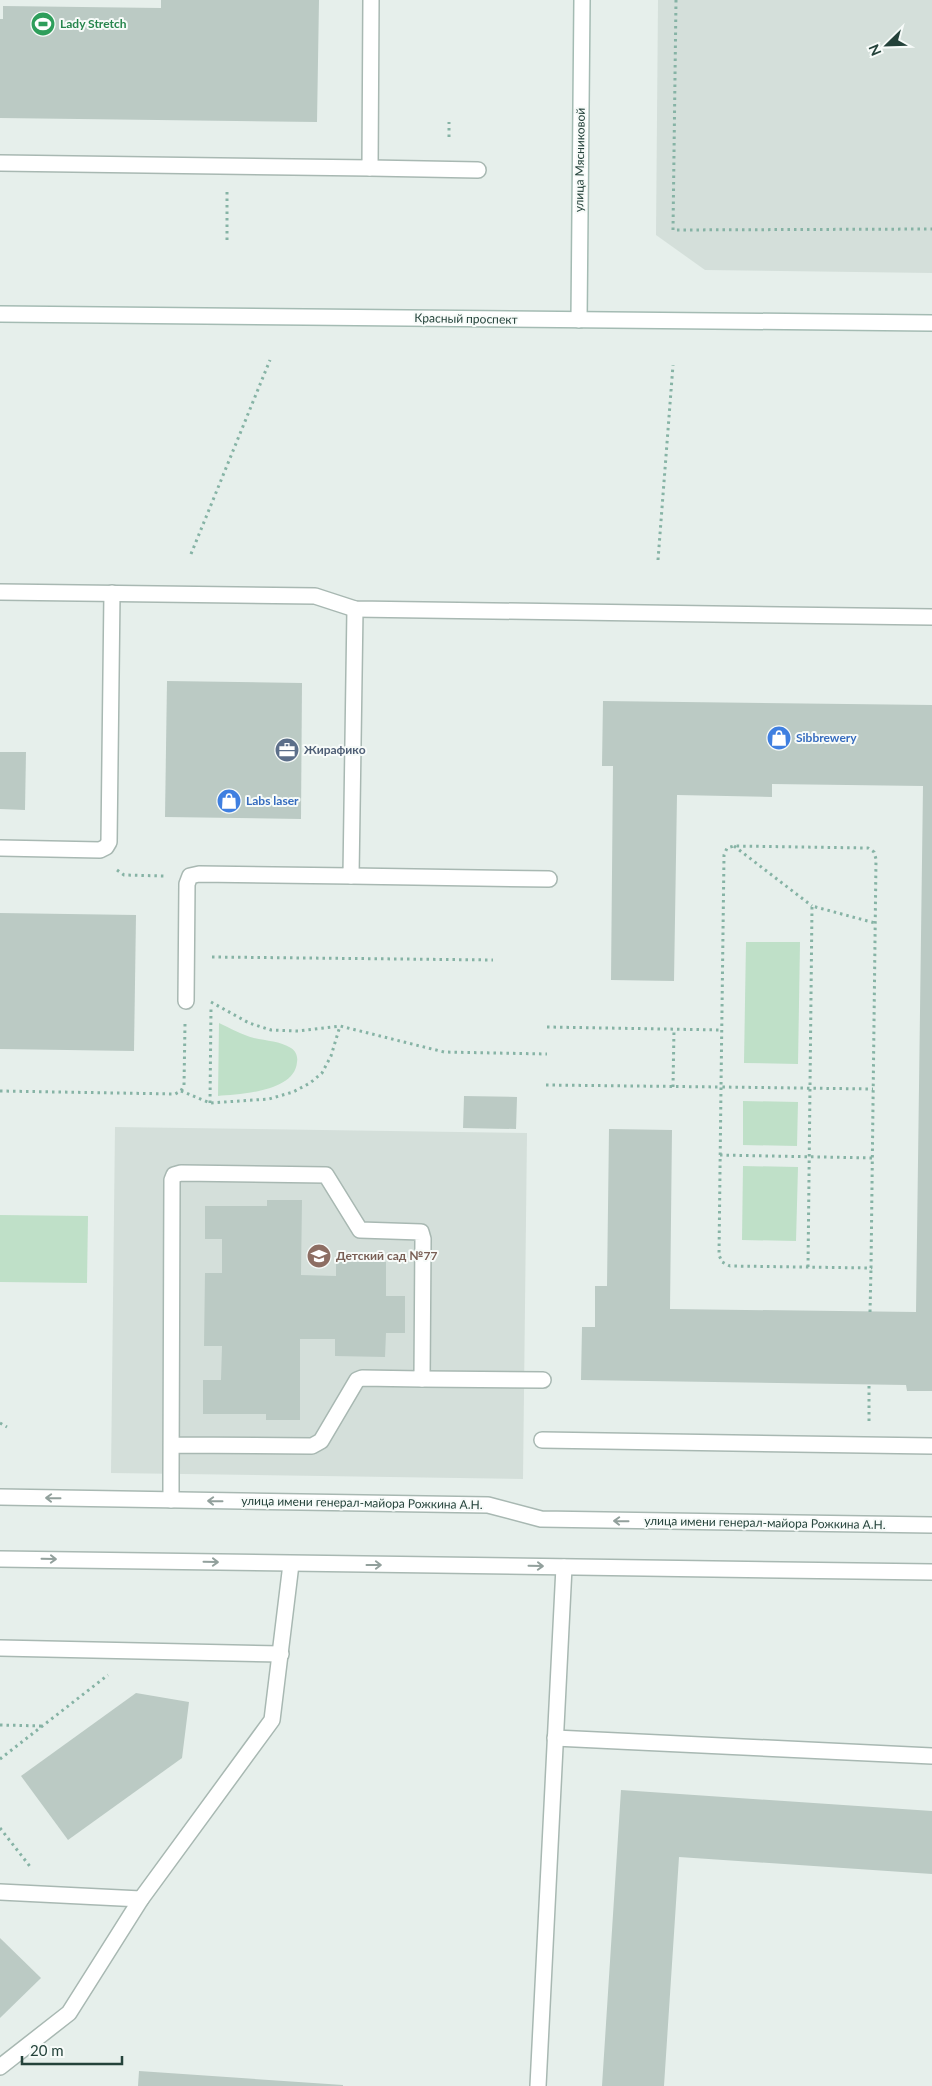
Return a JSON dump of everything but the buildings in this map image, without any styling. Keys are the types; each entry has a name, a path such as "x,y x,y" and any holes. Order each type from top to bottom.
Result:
{"street":[{"path":"370,168 371,0"},
{"name":"улица Мясниковой","path":"578,320 582,0"},
{"path":"0,163 478,170"},
{"name":"Красный проспект","path":"0,314 932,323"},
{"path":"0,592 315,596 355,609 932,617"},
{"path":"0,848 100,850 105,848 108,842 112,593"},
{"path":"351,876 355,609"},
{"path":"186,1001 187,884 190,876 199,874 549,879"},
{"path":"171,1500 172,1180 174,1175 181,1173 326,1175 360,1230 421,1232 423,1239 422,1379"},
{"path":"171,1445 312,1446 321,1441 358,1380 362,1378 543,1380"},
{"path":"542,1440 932,1446"},
{"name":"улица имени генерал-майора Рожкина А.Н.","path":"0,1497 488,1505 541,1520 932,1525"},
{"path":"0,1559 932,1572"},
{"path":"0,2067 69,2013 141,1899 272,1720 291,1564"},
{"path":"538,2086 564,1566"},
{"path":"0,1648 281,1654"},
{"path":"555,1738 932,1756"},
{"path":"0,1892 141,1899"}],"path":[{"path":"676,0 673,230 932,229"},
{"path":"449,122 449,137"},
{"path":"191,554 270,360"},
{"path":"658,560 673,364"},
{"path":"734,846 812,906 875,923"},
{"path":"870,1312 871,1268 876,859 874,852 868,848 734,846 727,848 724,854 719,1255 722,1262 730,1266 871,1268"},
{"path":"105,848 121,874 173,876"},
{"path":"808,1267 812,906"},
{"path":"211,965 212,956 493,960"},
{"path":"210,1103 211,992"},
{"path":"0,1092 175,1094 181,1091 184,1085 186,1001 211,1002 248,1023 271,1030 298,1031 340,1026 444,1052 547,1054"},
{"path":"181,1091 210,1103 269,1098 293,1092 310,1083 322,1073 331,1056 340,1026"},
{"path":"547,1027 722,1030"},
{"path":"673,1087 674,1029"},
{"path":"546,1085 873,1089"},
{"path":"720,1155 872,1158"},
{"path":"868,1445 869,1384"},
{"path":"0,1423 7,1427"},
{"path":"0,1759 139,1652"},
{"path":"0,1725 42,1726"},
{"path":"0,1828 50,1893"}],"shaded area":[{"path":"658,0 932,0 932,273 705,270 656,235"},
{"name":"Детский сад №77","path":"115,1127 527,1133 523,1479 111,1473"}],"green space":[{"path":"746,942 800,942 798,1064 744,1063"},
{"path":"219,1023 250,1037 291,1048 297,1058 294,1072 287,1080 265,1090 218,1096"},
{"path":"743,1101 798,1102 797,1146 743,1145"},
{"path":"743,1166 798,1167 796,1241 742,1240"},
{"path":"0,1215 88,1216 87,1283 0,1282"}],"place":[{"name":"Lady Stretch","path":"43,24"},
{"name":"Sibbrewery","path":"779,738"},
{"name":"Жирафико","path":"287,750"},
{"name":"Labs laser","path":"229,801"},
{"name":"Детский сад №77","path":"319,1256"}]}
